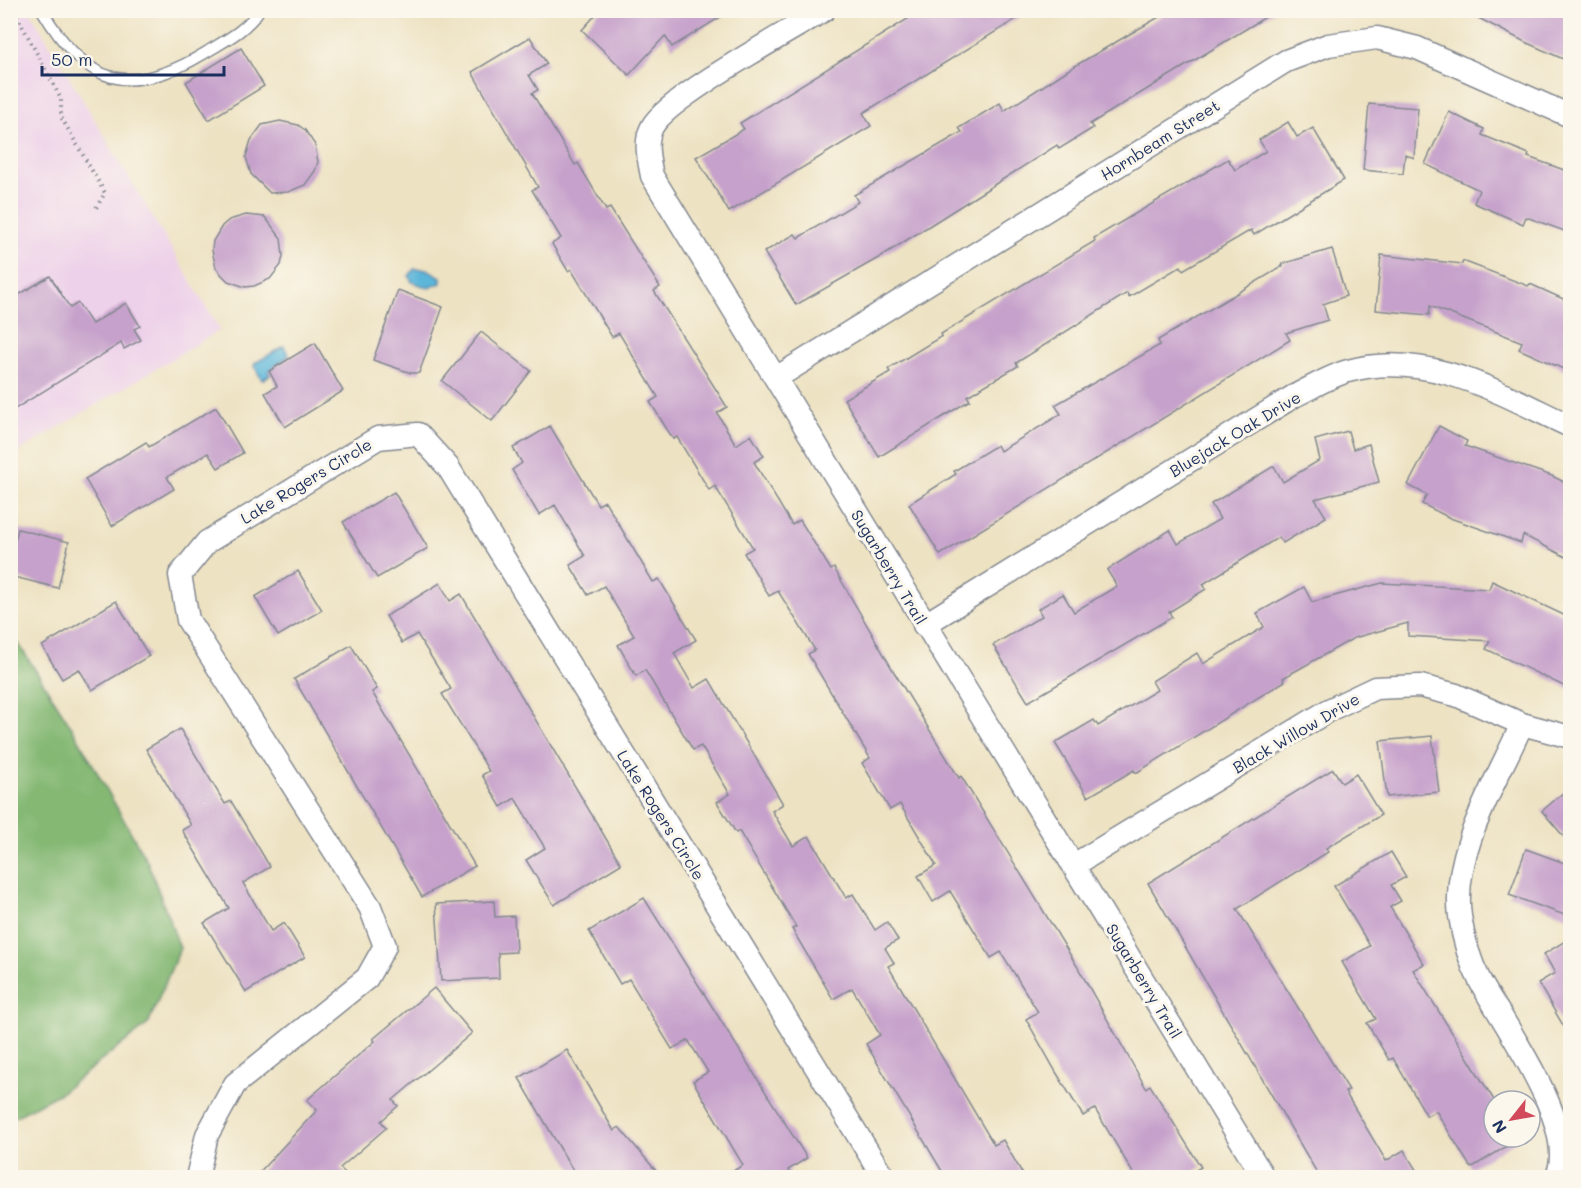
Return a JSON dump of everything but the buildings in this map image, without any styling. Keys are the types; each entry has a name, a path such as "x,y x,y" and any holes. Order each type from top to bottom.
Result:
{"street":[{"name":"Sugarberry Trail","path":"824,10 674,104 652,127 647,151 652,176 924,625 1264,1178"},
{"name":"Hornbeam Street","path":"776,378 1286,61 1328,45 1377,38 1418,48 1570,116"},
{"name":"Bluejack Oak Drive","path":"924,625 1294,396 1348,371 1406,365 1459,375 1570,426"},
{"name":"Lake Rogers Circle","path":"196,1178 207,1135 235,1084 367,978 385,946 370,907 188,620 180,575 207,542 378,438 418,434 448,467 884,1178"},
{"name":"Black Willow Drive","path":"1074,866 1331,709 1375,688 1420,686 1456,695 1522,724 1570,737"},
{"path":"1522,724 1466,849 1460,880 1460,915 1467,949 1479,980 1562,1107 1570,1135 1567,1166 1556,1178"}],"lane":[{"path":"42,10 56,34 89,68 105,76 134,81 157,77 186,64 242,30 259,10"}],"path":[{"path":"14,10 61,99 61,117 105,193 96,208"}],"shaded area":[{"path":"29,10 220,330 11,456 10,11"}],"green space":[{"path":"11,632 74,731 148,863 180,948 148,1024 60,1093 11,1119"}],"water":[{"path":"414,269 427,269 441,277 441,283 429,288 412,282 409,276"},
{"path":"284,346 289,356 268,371 270,375 262,380 254,366 255,363"}]}
